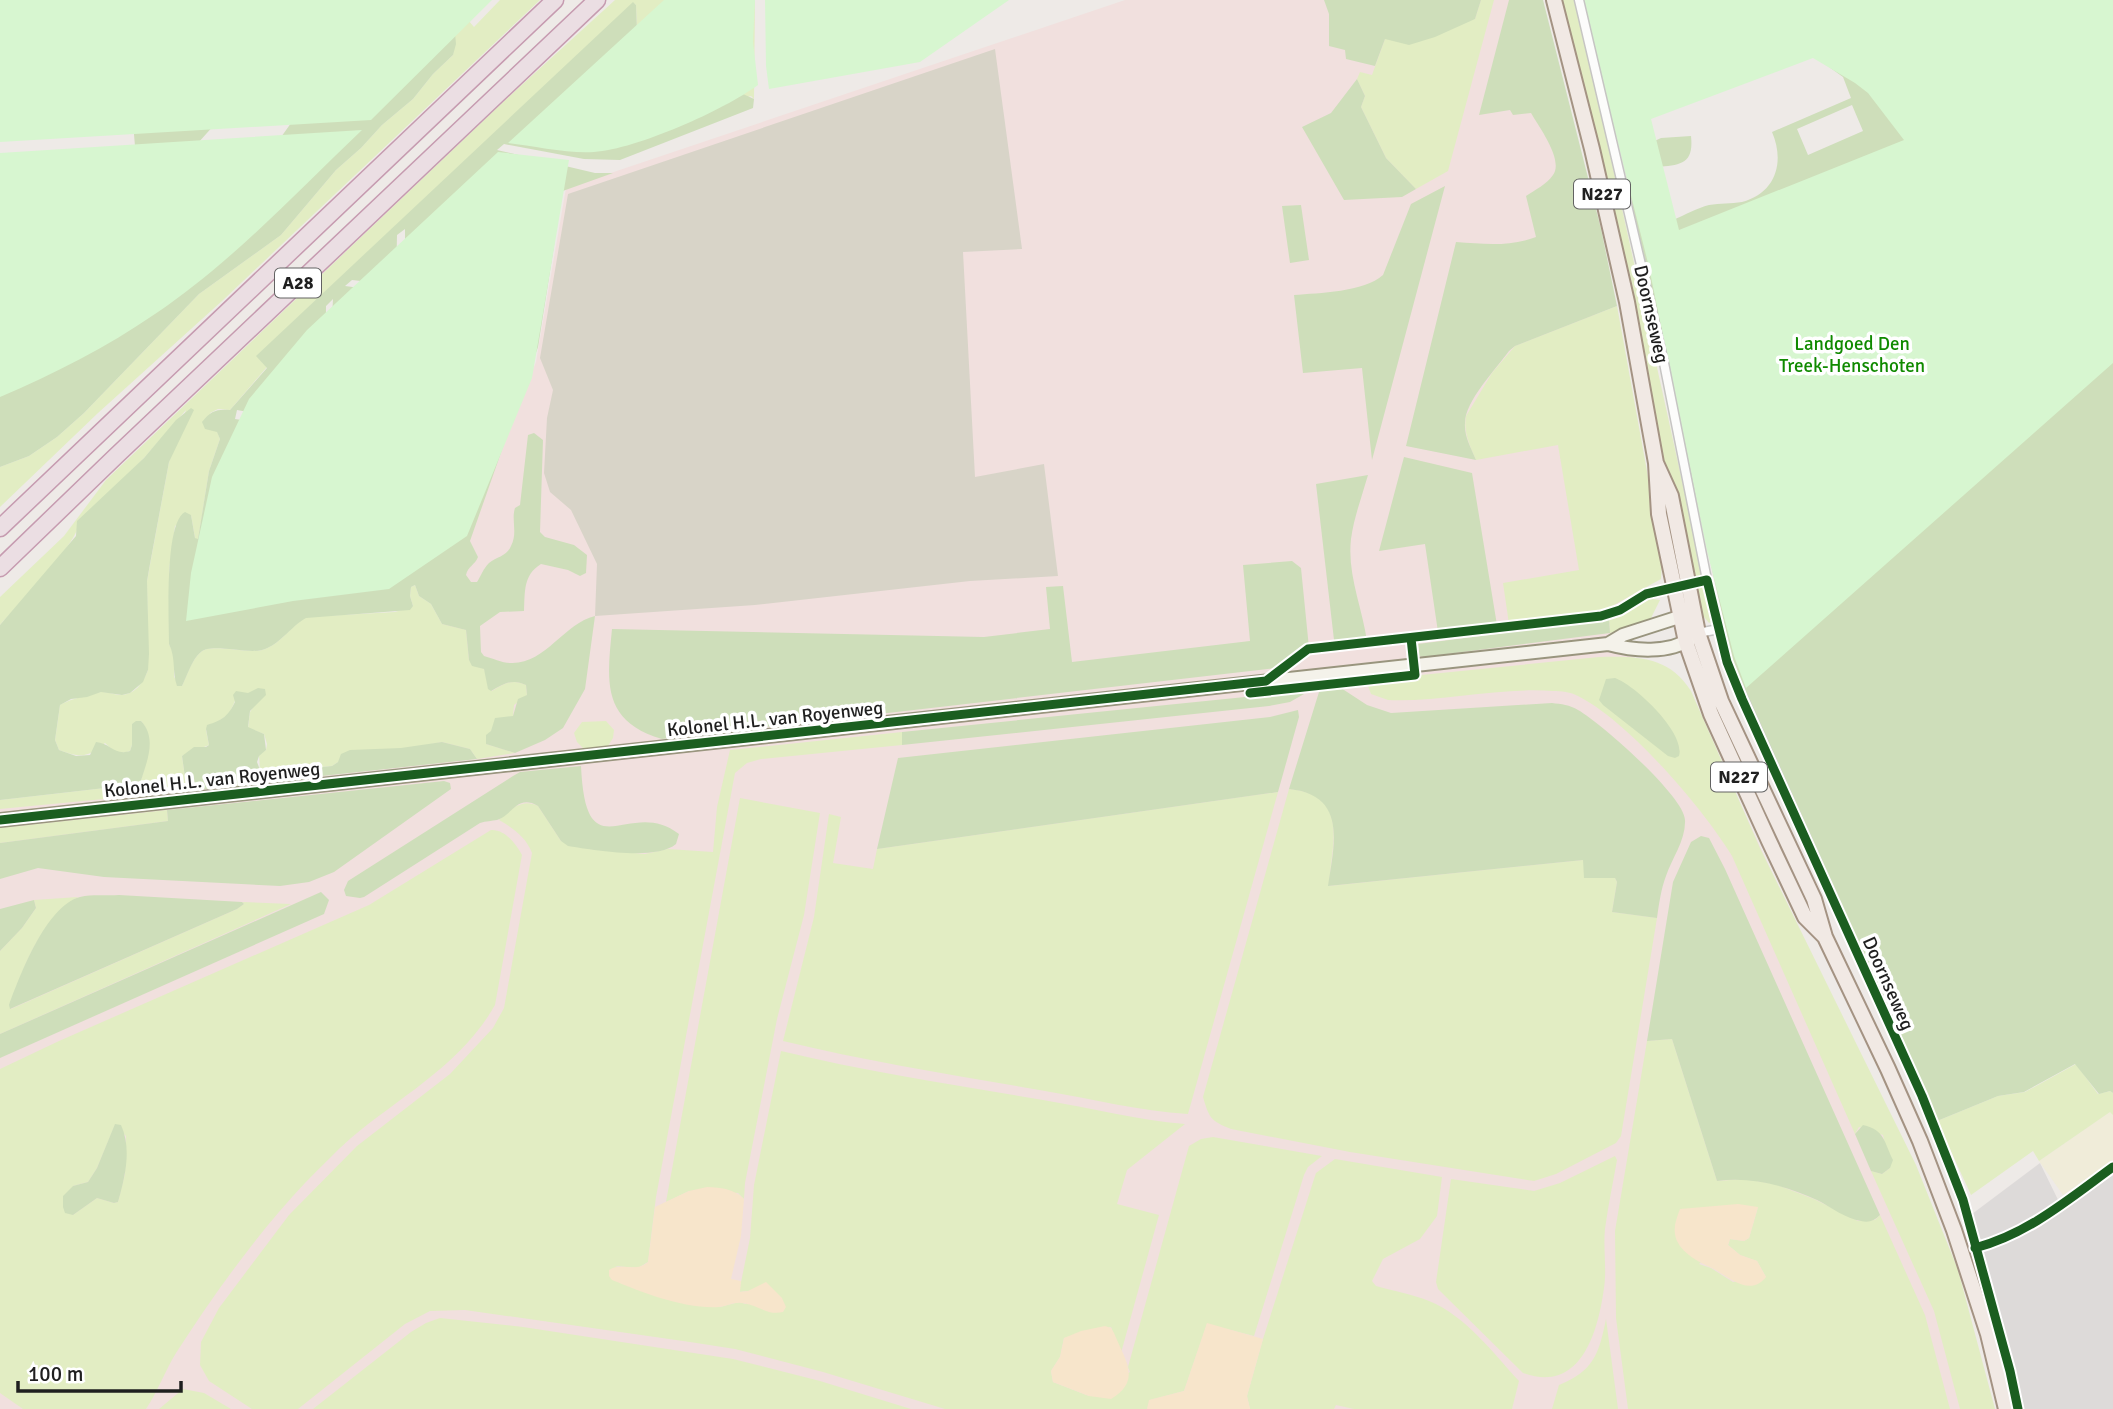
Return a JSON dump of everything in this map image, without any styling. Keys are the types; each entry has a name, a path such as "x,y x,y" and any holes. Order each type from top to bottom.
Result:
{"highway":[{"name":"A28","path":"0,528 555,0"},
{"name":"A28","path":"0,568 597,0"}],"main road":[{"name":"Doornseweg","path":"1554,0 1624,289 1656,463 1659,514 1686,642 1711,714 1784,873 1805,917 1825,937"},
{"name":"Doornseweg","path":"1656,463 1671,496 1698,634 1721,701 1814,899 1825,937 1920,1141 1954,1230 1988,1334 2006,1409"}],"street":[{"name":"Doornseweg","path":"1579,0 1664,363 1727,662 1941,1143 1963,1200 2018,1409"},
{"path":"1679,617 1698,634 1719,629"},
{"name":"Kolonel H.L. van Royenweg","path":"1608,644 1623,635 1679,617"},
{"name":"Kolonel H.L. van Royenweg","path":"0,820 1608,644 1626,649 1656,649 1686,642 1698,634"},
{"path":"1975,1248 2030,1226 2113,1167"}],"shaded area":[{"path":"1125,0 1528,0 1652,579 1628,617 1635,661 1700,717 1887,1121 1983,1409 0,1409 0,805 405,760 466,537 536,362 566,188"},
{"path":"995,49 1022,249 963,252 975,477 1044,464 1058,576 970,581 755,605 595,616 597,564 571,510 550,492 544,473 547,418 553,390 540,358 568,194"},
{"path":"2111,1111 2113,1160 2063,1195 2039,1161"},
{"path":"2040,1163 2063,1210 2113,1175 2113,1409 2021,1409 2007,1344 1972,1214"}],"green space":[{"path":"0,0 492,0 371,120 0,142"},
{"path":"500,0 540,0 0,507 0,467 29,456 57,437 84,413 199,294 281,235 336,170 413,99 453,55 455,33 468,20 474,27"},
{"path":"615,0 755,0 754,99 751,96 641,129 636,5 633,3 257,356 267,367 230,410 218,409 210,413 220,439 209,471 198,540 195,538 191,515 175,526 169,570 169,644 174,654 174,677 182,686 195,659 206,649 262,650 274,644 306,617 395,612 413,606 410,596 411,587 415,585 419,596 431,604 442,624 466,630 469,660 484,669 492,691 512,682 526,685 527,695 514,705 513,716 491,731 486,744 515,753 477,759 470,749 442,742 338,762 332,766 271,772 260,770 259,755 266,750 267,744 264,734 248,728 250,712 256,703 235,701 229,714 206,730 209,745 182,756 187,791 0,809 0,800 140,784 149,743 141,721 132,724 130,751 122,753 116,752 105,743 88,754 73,754 59,750 55,740 60,705 99,692 120,695 130,693 141,684 148,670 147,581 169,462 186,410 78,527 66,549 0,625 0,597 64,536 106,480 503,102"},
{"path":"664,0 755,0 753,42 758,85 724,106 679,127 612,149 574,152 508,143"},
{"path":"765,0 1009,0 920,62 769,89"},
{"path":"1324,0 1481,0 1475,19 1435,37 1409,45 1385,39 1375,66 1346,59 1345,50 1329,46 1329,14"},
{"path":"1481,0 1494,0 1448,171 1416,189 1386,158 1361,107 1365,96 1357,79 1360,72 1372,75 1385,39 1475,19"},
{"path":"1509,0 1543,0 1601,229 1617,306 1515,346 1509,351 1475,395 1466,414 1466,433 1476,460 1406,446 1456,242 1506,244 1536,237 1526,196 1548,181 1556,169 1553,152 1531,113 1513,115 1510,110 1479,115"},
{"path":"1557,0 1576,0 1703,576 1700,579 1693,580"},
{"name":"Landgoed Den Treek-Henschoten","path":"1582,0 2113,0 2113,363 1746,688 1734,656 1707,551 1649,267","holes":["1813,58 1868,93 1904,140 1679,230 1651,119"]},
{"path":"2113,0 2113,1093 2110,1091 2099,1094 2075,1064 2024,1092 1998,1096 1937,1121 1908,1051 1735,672 1622,156 1661,138 1691,136 1688,158 1679,164 1657,167 1673,220 1709,205 1742,202 1754,198 1770,184 1775,175 1778,154 1772,132 1851,98 1843,77 1811,54 1605,85","holes":["1852,105 1863,131 1808,155 1797,129"]},
{"path":"633,2 636,5 641,128 743,94 754,99 753,108 620,160 584,159 504,144 497,150 595,173 613,173 560,192 538,347 470,541 478,557 466,575 471,582 477,582 487,565 507,552 513,541 514,513 515,508 520,505 528,435 534,433 543,440 540,532 545,537 574,545 587,555 586,573 580,576 568,570 541,564 528,579 524,611 500,612 480,626 481,652 484,656 510,663 522,662 544,651 584,620 595,616 585,689 563,728 545,740 515,753 486,744 486,735 491,731 495,718 513,716 518,699 527,695 526,685 512,682 491,691 488,689 484,669 472,666 469,660 466,630 442,624 431,604 419,596 415,585 411,587 413,606 410,610 306,618 274,644 262,650 206,649 195,659 182,686 177,686 169,644 169,573 174,534 178,520 185,512 191,515 195,538 198,539 209,471 220,439 217,432 205,429 202,422 214,411 230,410 267,368 256,356","holes":["405,229 405,287 473,457 235,419 237,410 325,426 326,306 333,299 331,337 390,292 345,286 352,280 396,285 397,235"]},
{"path":"455,33 453,55 413,99 336,170 281,235 199,294 84,413 57,437 29,456 0,467 0,165 279,140 301,109"},
{"path":"129,78 250,85 198,143 135,146"},
{"path":"1357,79 1365,96 1361,107 1386,158 1416,189 1402,197 1344,200 1302,127 1331,113"},
{"path":"362,130 236,250 183,294 99,349 0,397 0,153"},
{"path":"498,152 569,160 532,378 467,536 389,589 293,601 186,621 191,573 212,477 249,399 307,330"},
{"path":"1445,186 1372,460 1362,368 1303,373 1294,295 1353,288 1375,281 1383,275 1411,204"},
{"path":"1301,205 1309,260 1290,263 1282,206"},
{"path":"1617,306 1656,521 1662,562 1661,579 1598,611 1509,624 1503,583 1579,570 1558,445 1476,460 1466,433 1466,416 1492,373 1515,346"},
{"path":"191,408 194,410 169,462 147,581 148,670 143,682 130,693 122,695 101,692 71,699 60,705 55,740 59,750 76,756 90,755 96,742 116,751 130,751 132,724 141,721 149,735 150,743 140,784 0,800 0,625 76,536 77,521 144,458 176,420"},
{"path":"1404,457 1472,473 1497,625 1438,632 1425,544 1379,551"},
{"path":"1368,475 1354,523 1350,552 1367,641 1334,640 1316,484"},
{"path":"1292,561 1301,568 1309,648 1304,658 1294,666 662,739 628,722 612,697 609,666 612,629 984,637 1050,629 1046,587 1063,586 1072,662 1250,641 1243,565"},
{"path":"1702,584 1713,621 1709,623 1700,612 1695,585"},
{"path":"1645,598 1660,600 1651,618 1610,633 1609,618"},
{"path":"1609,618 1610,633 1419,656 1418,644"},
{"path":"1599,657 1651,660 1673,671 1691,691 1760,848 1916,1165 1958,1270 1995,1409 1960,1409 1934,1311 1871,1171 1882,1174 1890,1168 1883,1135 1859,1127 1855,1134 1732,856 1684,791 1619,725 1598,708 1566,692 1533,690 1388,700 1371,694 1368,686 1375,681 1421,675"},
{"path":"1615,678 1646,700 1667,723 1679,746 1679,756 1668,756 1603,705 1599,700 1606,679"},
{"path":"258,688 265,689 266,695 250,711 248,727 264,734 266,750 257,762 260,770 271,772 332,766 338,762 341,754 350,750 401,748 442,742 470,749 477,759 187,791 182,756 194,747 209,745 207,725 227,714 235,702 233,695 236,691 248,693"},
{"path":"1341,688 1367,705 1391,713 1552,703 1572,707 1589,717 1657,778 1681,809 1685,820 1681,842 1663,886 1657,918 1612,912 1617,882 1615,878 1584,878 1583,860 1328,886 1334,839 1329,812 1321,801 1308,793 1289,789 1319,692 1322,689"},
{"path":"1293,692 1304,694 1290,702 1269,706 902,745 902,732"},
{"path":"1298,710 1299,717 1278,792 877,849 898,758 1270,717"},
{"path":"606,721 614,730 608,746 584,749 577,742 574,733 582,722"},
{"path":"902,732 902,745 761,759 747,763 735,773 656,1197 648,1262 638,1268 615,1266 720,1307 739,1302 746,1304 748,1291 739,1292 750,1238 754,1185 781,1051 912,1078 1185,1124 1127,1170 1117,1204 1159,1215 1121,1353 1111,1327 1064,1338 1060,1357 1051,1371 1053,1382 1089,1396 1130,1372 1128,1367 1189,1146 1201,1139 1213,1137 1322,1156 1308,1167 1304,1175 1254,1336 1207,1324 1184,1391 1150,1400 1147,1409 945,1409 735,1349 465,1310 430,1311 405,1324 298,1409 252,1409 209,1381 200,1365 201,1342 219,1308 289,1215 357,1146 450,1074 493,1028 504,1008 532,853 519,834 499,820 517,806 527,803 538,806 561,841 590,849 645,854 668,849 713,852 717,807 730,750"},
{"path":"581,766 585,799 591,817 601,825 643,822 661,824 679,834 676,844 667,849 640,853 608,852 568,846 561,841 538,806 525,802 497,820 480,823 364,897 346,896 344,890 348,881 520,772"},
{"path":"444,781 450,783 451,789 334,872 309,882 280,886 104,877 38,868 0,879 0,843 168,821 167,810"},
{"path":"1289,789 1309,793 1322,801 1329,812 1334,839 1329,886 1583,860 1584,864 1615,878 1617,882 1612,912 1657,918 1621,1136 1616,1143 1556,1174 1534,1181 1350,1152 1231,1129 1212,1118 1203,1097"},
{"path":"1278,792 1188,1114 1134,1108 848,1056 783,1041 814,917 829,814 841,817 833,863 873,869 877,849"},
{"path":"740,798 820,813 804,915 777,1019 744,1199 738,1193 689,1191 666,1202"},
{"path":"167,810 168,821 0,843 0,828"},
{"path":"491,830 505,834 513,842 522,855 495,1005 481,1026 448,1062 345,1143 287,1203 205,1309 176,1353 146,1409 23,1409 0,1393 0,1069 369,905","holes":["115,1125 126,1136 125,1174 118,1202 97,1198 73,1215 73,1186 88,1182 97,1168"]},
{"path":"1701,836 1709,838 1725,869 1880,1215 1869,1222 1850,1218 1793,1190 1756,1181 1717,1181 1672,1039 1647,1041 1673,882 1691,842"},
{"path":"321,892 329,900 324,914 0,1058 0,1034"},
{"path":"119,895 244,904 10,1009 9,1005 27,960 56,913 80,897"},
{"path":"78,897 54,918 34,946 20,978 11,1009 237,909 244,904 242,902 291,904 0,1034 0,951 22,928 36,908 34,900"},
{"path":"34,900 36,908 22,928 0,951 0,909"},
{"path":"1672,1039 1717,1181 1744,1179 1775,1184 1814,1199 1858,1221 1875,1220 1880,1215 1925,1315 1950,1409 1628,1409 1616,1318 1615,1231 1647,1041","holes":["1758,1207 1749,1238 1744,1241 1730,1239 1728,1245 1740,1255 1757,1261 1766,1277 1733,1282 1699,1264"]},
{"path":"2076,1064 2098,1094 2110,1091 2113,1093 2113,1115 2110,1112 2039,1161 2033,1151 1971,1195 1937,1121 1998,1096 2025,1092"},
{"path":"115,1124 121,1125 127,1153 118,1202 97,1198 73,1215 65,1213 63,1196 73,1186 88,1182 97,1168"},
{"path":"1863,1125 1880,1134 1893,1160 1890,1168 1882,1174 1871,1171 1855,1134"},
{"path":"1615,1156 1617,1160 1605,1229 1604,1288 1591,1340 1573,1367 1559,1375 1543,1377 1523,1373 1438,1289 1436,1282 1451,1179 1534,1191 1560,1183"},
{"path":"1335,1159 1442,1177 1437,1216 1420,1239 1383,1259 1372,1281 1376,1286 1429,1301 1467,1326 1519,1381 1512,1409 1354,1409 1336,1405 1334,1409 1250,1409 1247,1396 1316,1173"},
{"path":"440,1318 523,1327 733,1359 820,1381 911,1409 313,1409 411,1332"},
{"path":"1606,1319 1618,1409 1552,1409 1559,1385 1580,1374 1593,1359 1601,1342"},
{"path":"183,1389 204,1393 231,1409 159,1409"}],"sand":[{"path":"707,1187 722,1188 744,1199 741,1236 731,1279 741,1281 740,1292 766,1282 782,1298 786,1307 783,1312 772,1312 741,1303 706,1307 678,1303 637,1290 612,1280 609,1276 609,1270 614,1268 639,1267 648,1262 655,1207 689,1191"},
{"path":"1738,1204 1758,1207 1749,1238 1744,1241 1730,1239 1728,1245 1740,1255 1757,1261 1766,1277 1753,1286 1739,1283 1692,1258 1680,1246 1675,1232 1680,1209"},
{"path":"1207,1323 1263,1339 1247,1396 1250,1409 1147,1409 1149,1400 1184,1391"},
{"path":"1105,1326 1111,1328 1126,1360 1129,1377 1121,1392 1111,1399 1089,1396 1053,1382 1051,1371 1060,1357 1064,1338"}],"cycle path":[{"path":"0,820 1266,681 1308,649 1601,616 1620,610 1646,594 1707,580 1727,662 1742,699 1922,1096 1963,1200 2018,1409"},
{"path":"1250,693 1415,675 1411,638"},
{"path":"1975,1248 2030,1225 2113,1167"}]}
